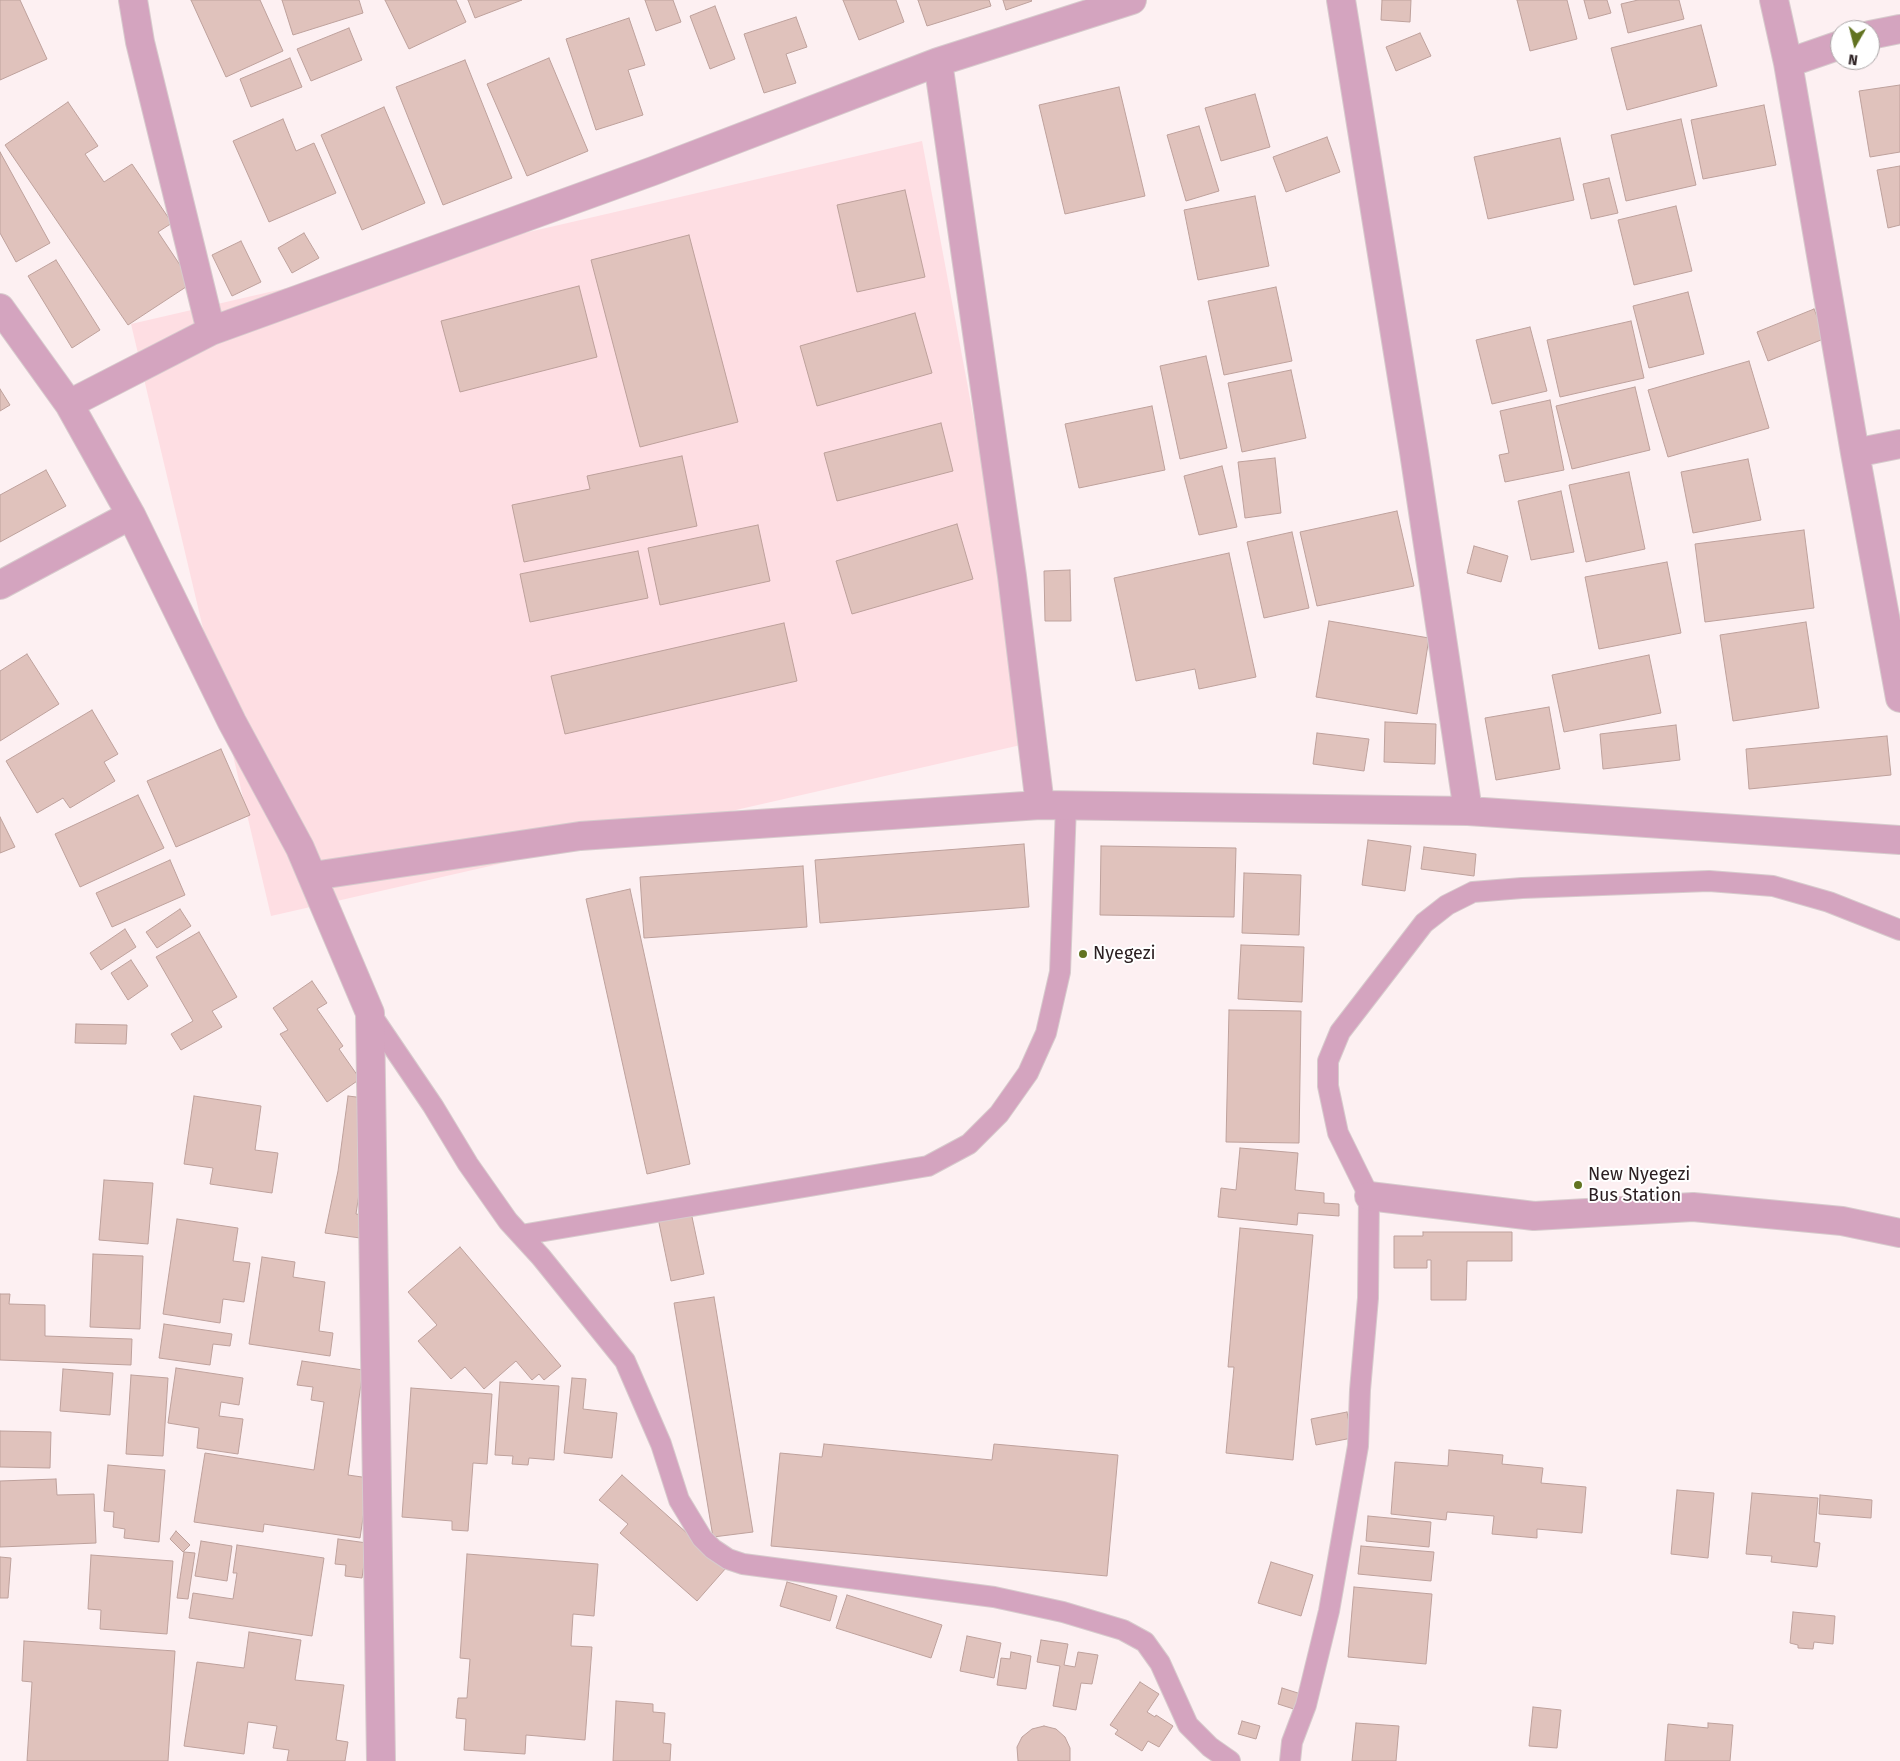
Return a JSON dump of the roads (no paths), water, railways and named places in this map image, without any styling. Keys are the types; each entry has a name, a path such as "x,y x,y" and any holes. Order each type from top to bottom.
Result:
{"street":[{"path":"133,0 143,52 211,331"},
{"path":"69,404 211,331 653,171 938,62 1132,0"},
{"path":"1341,0 1414,452 1468,811"},
{"path":"1774,0 1788,63 1855,453 1900,698"},
{"path":"1880,33 1900,29"},
{"path":"1788,63 1830,49"},
{"path":"938,62 1012,576 1053,805"},
{"path":"0,308 69,404 131,515 232,722 313,876 370,1013 382,1761"},
{"path":"1855,453 1900,444"},
{"path":"0,585 131,515"},
{"path":"313,876 580,836 1053,805 1468,811 1900,840"},
{"path":"1369,1196 1534,1216 1621,1213 1693,1207 1842,1221 1900,1233"}],"lane":[{"path":"521,1235 928,1166 969,1144 999,1114 1028,1073 1046,1033 1060,972 1053,805"},
{"path":"1290,1761 1292,1742 1306,1705 1329,1611 1358,1446 1370,1246 1369,1196 1338,1133 1328,1086 1328,1061 1340,1032 1424,923 1447,905 1473,892 1522,888 1709,881 1772,886 1830,902 1900,930"},
{"path":"370,1013 433,1106 468,1164 508,1221 625,1361 661,1444 679,1500 702,1538 713,1549 728,1559 743,1564 994,1598 1063,1612 1122,1630 1145,1642 1160,1663 1188,1725 1210,1747 1230,1761"}],"place":[{"name":"Nyegezi","path":"1083,954"},
{"name":"New Nyegezi Bus Station","path":"1578,1185"}]}
